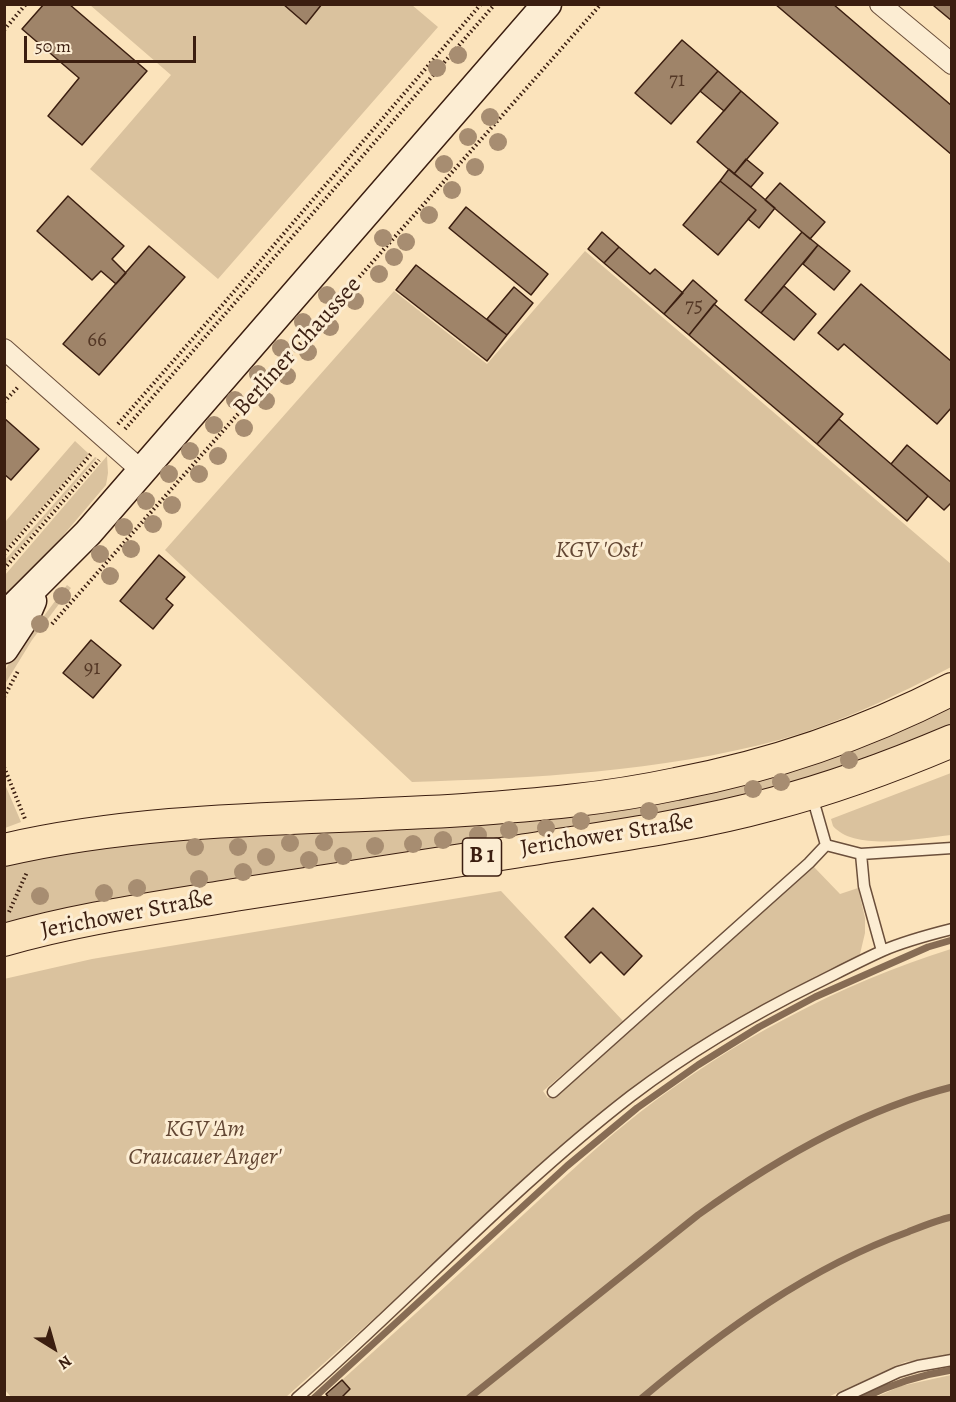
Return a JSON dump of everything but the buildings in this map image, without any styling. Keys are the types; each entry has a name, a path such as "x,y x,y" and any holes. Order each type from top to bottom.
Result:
{"main road":[{"name":"Berliner Chaussee","path":"4,617 88,533 547,4"},
{"name":"Berliner Chaussee","path":"12,658 39,583"},
{"name":"Jerichower Straße","path":"4,850 126,828 462,810 578,800 634,792 718,775 798,752 859,730 951,689"},
{"name":"Jerichower Straße","path":"4,940 74,923 160,907 673,826 745,811 811,793 901,762 951,741"}],"street":[{"path":"880,4 951,64"},
{"path":"4,349 142,471"}],"lane":[{"path":"811,793 826,845"},
{"path":"826,845 861,854 951,848"},
{"path":"553,1092 809,863 826,845"},
{"path":"861,854 864,886 882,951"},
{"path":"297,1398 522,1189 632,1096 708,1043 781,1001 882,951 951,929"},
{"path":"842,1398 898,1372 951,1360"}],"path":[{"path":"4,30 26,4"},
{"path":"4,569 225,302 481,4"},
{"path":"4,554 109,441 495,4"},
{"name":"Berliner Chaussee","path":"50,626 601,4"},
{"path":"4,698 12,658"},
{"path":"4,767 28,826"}],"green space":[{"path":"90,5 412,5 438,27 218,279 90,169 171,75"},
{"name":"KGV 'Ost'","path":"585,251 951,564 951,667 889,698 823,726 734,751 689,760 597,771 412,782 165,550 394,291 487,364"},
{"path":"75,441 89,454 5,550 5,522"},
{"path":"107,456 106,485 5,604 5,575"},
{"path":"95,457 97,458 5,565 5,560"},
{"path":"67,585 71,588 32,640 5,684 5,671 9,663"},
{"path":"951,705 951,727 886,755 719,805 5,925 5,864 34,857 149,840 466,824"},
{"path":"951,773 951,835 872,841 856,839 843,834 833,826 831,819"},
{"path":"4,782 21,822 5,828 4,828"},
{"name":"KGV 'Am Craucauer Anger'","path":"814,867 840,894 858,888 865,918 865,933 860,954 851,961 793,988 736,1020 677,1057 606,1109 510,1191 406,1290 286,1397 12,1398 5,1390 4,979 92,959 501,891 624,1022 543,1091 548,1098 685,981 802,874"},
{"path":"951,949 951,1355 905,1362 828,1397 341,1398 350,1389 342,1380 594,1151 627,1122 674,1087 749,1039 828,997 910,963"},
{"path":"951,1375 951,1397 876,1397 901,1386"}],"waterway":[{"path":"314,1398 567,1166 637,1108 698,1065 759,1027 815,997 928,947 952,940"},
{"path":"469,1398 698,1215 757,1175 851,1123 884,1109 952,1087"},
{"path":"642,1398 735,1325 802,1282 872,1246 930,1223 952,1217"},
{"path":"863,1398 906,1381 952,1370"}]}
